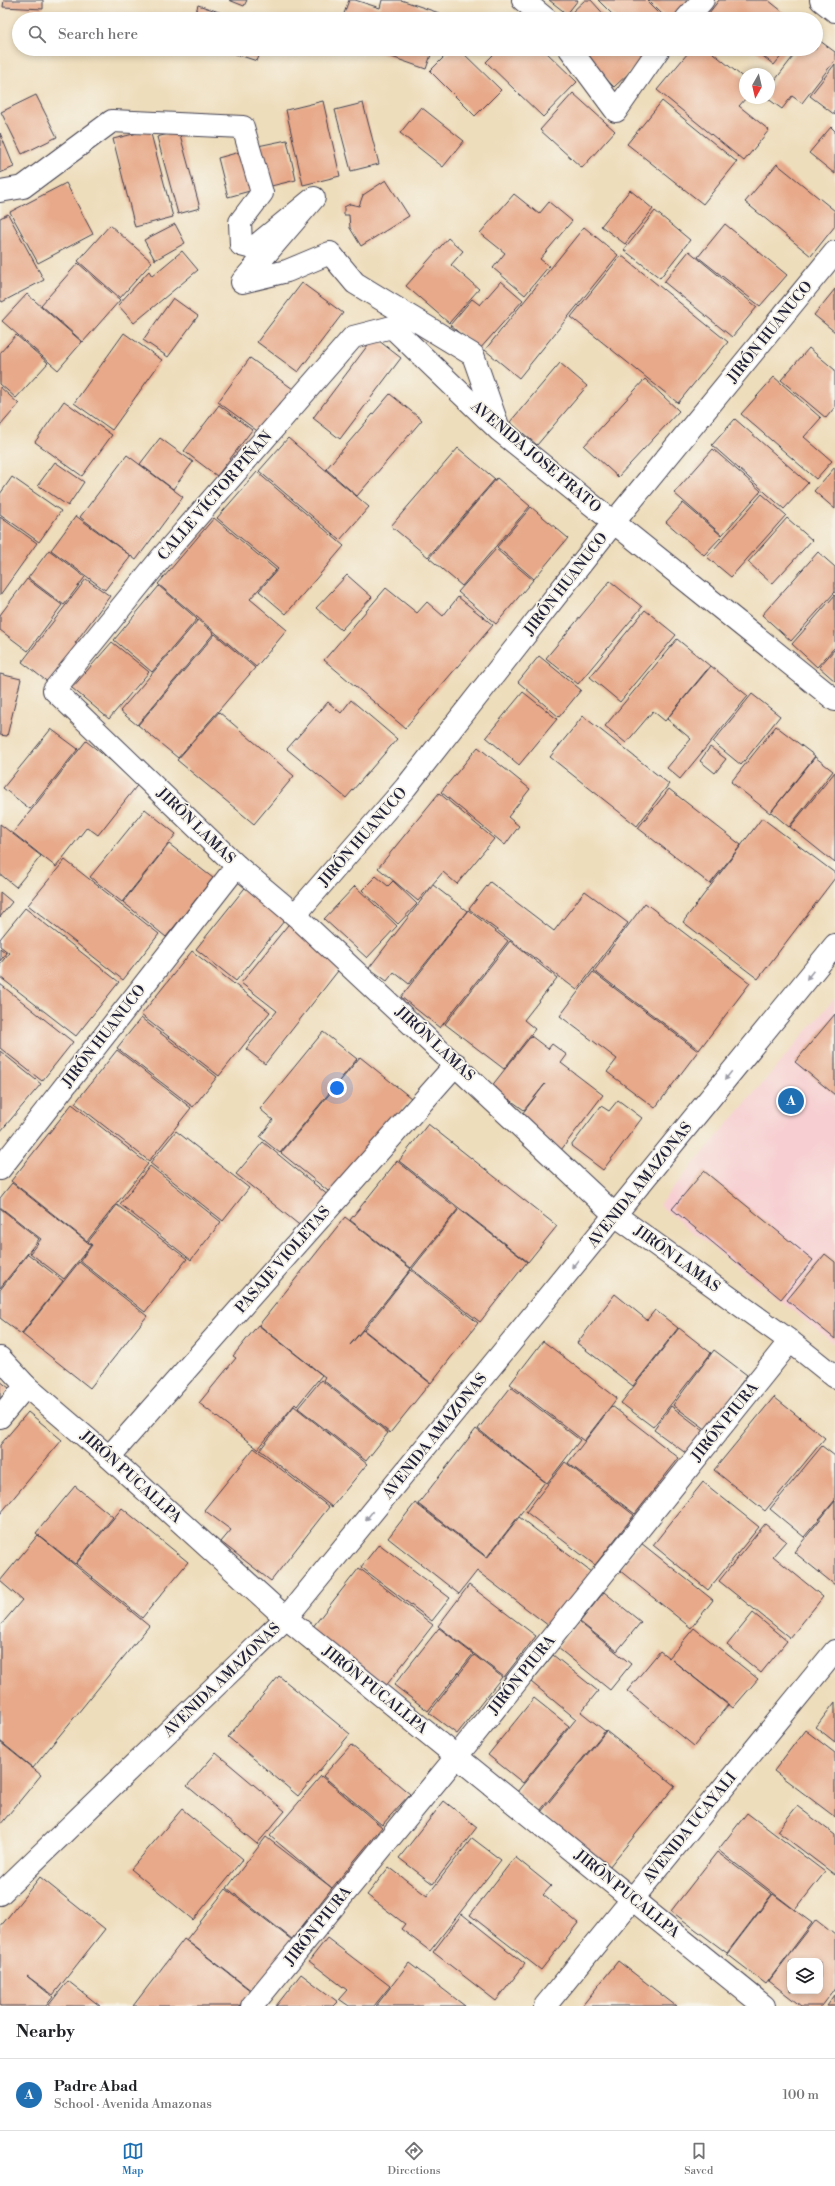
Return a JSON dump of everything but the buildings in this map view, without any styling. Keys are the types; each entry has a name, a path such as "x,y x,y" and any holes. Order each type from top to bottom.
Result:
{"street":[{"path":"523,0 538,12"},
{"path":"692,12 703,0"},
{"path":"821,0 835,11"},
{"path":"575,56 616,111 654,56"},
{"path":"0,191 23,187 112,121 243,127 262,193 240,222 241,245 253,248 314,198 242,282 286,271 330,253 355,283 473,355 500,431"},
{"name":"JIRÓN HUANUCO","path":"296,915 406,787 614,522 835,252"},
{"name":"AVENIDA JOSE PRATO","path":"392,327 500,431 835,700"},
{"name":"CALLE VÍCTOR PIÑAN","path":"54,690 162,557 353,337 392,327"},
{"name":"JIRÓN LAMAS","path":"54,690 237,866 296,915 615,1215 790,1341 835,1377"},
{"name":"JIRÓN HUANUCO","path":"0,1169 237,866"},
{"name":"AVENIDA AMAZONAS","path":"0,1894 286,1618 835,945"},
{"name":"PASAJE VIOLETAS","path":"109,1457 456,1064"},
{"name":"JIRÓN PIURA","path":"252,2006 457,1756 790,1341"},
{"name":"JIRÓN PUCALLPA","path":"0,1358 26,1386 109,1457 286,1618 764,2006"},
{"path":"0,1417 26,1386"},
{"name":"AVENIDA UCAYALI","path":"544,2006 835,1651"}],"shaded area":[{"path":"835,998 835,1344 659,1205"}],"place":[{"name":"Padre Abad","path":"791,1101"}]}
